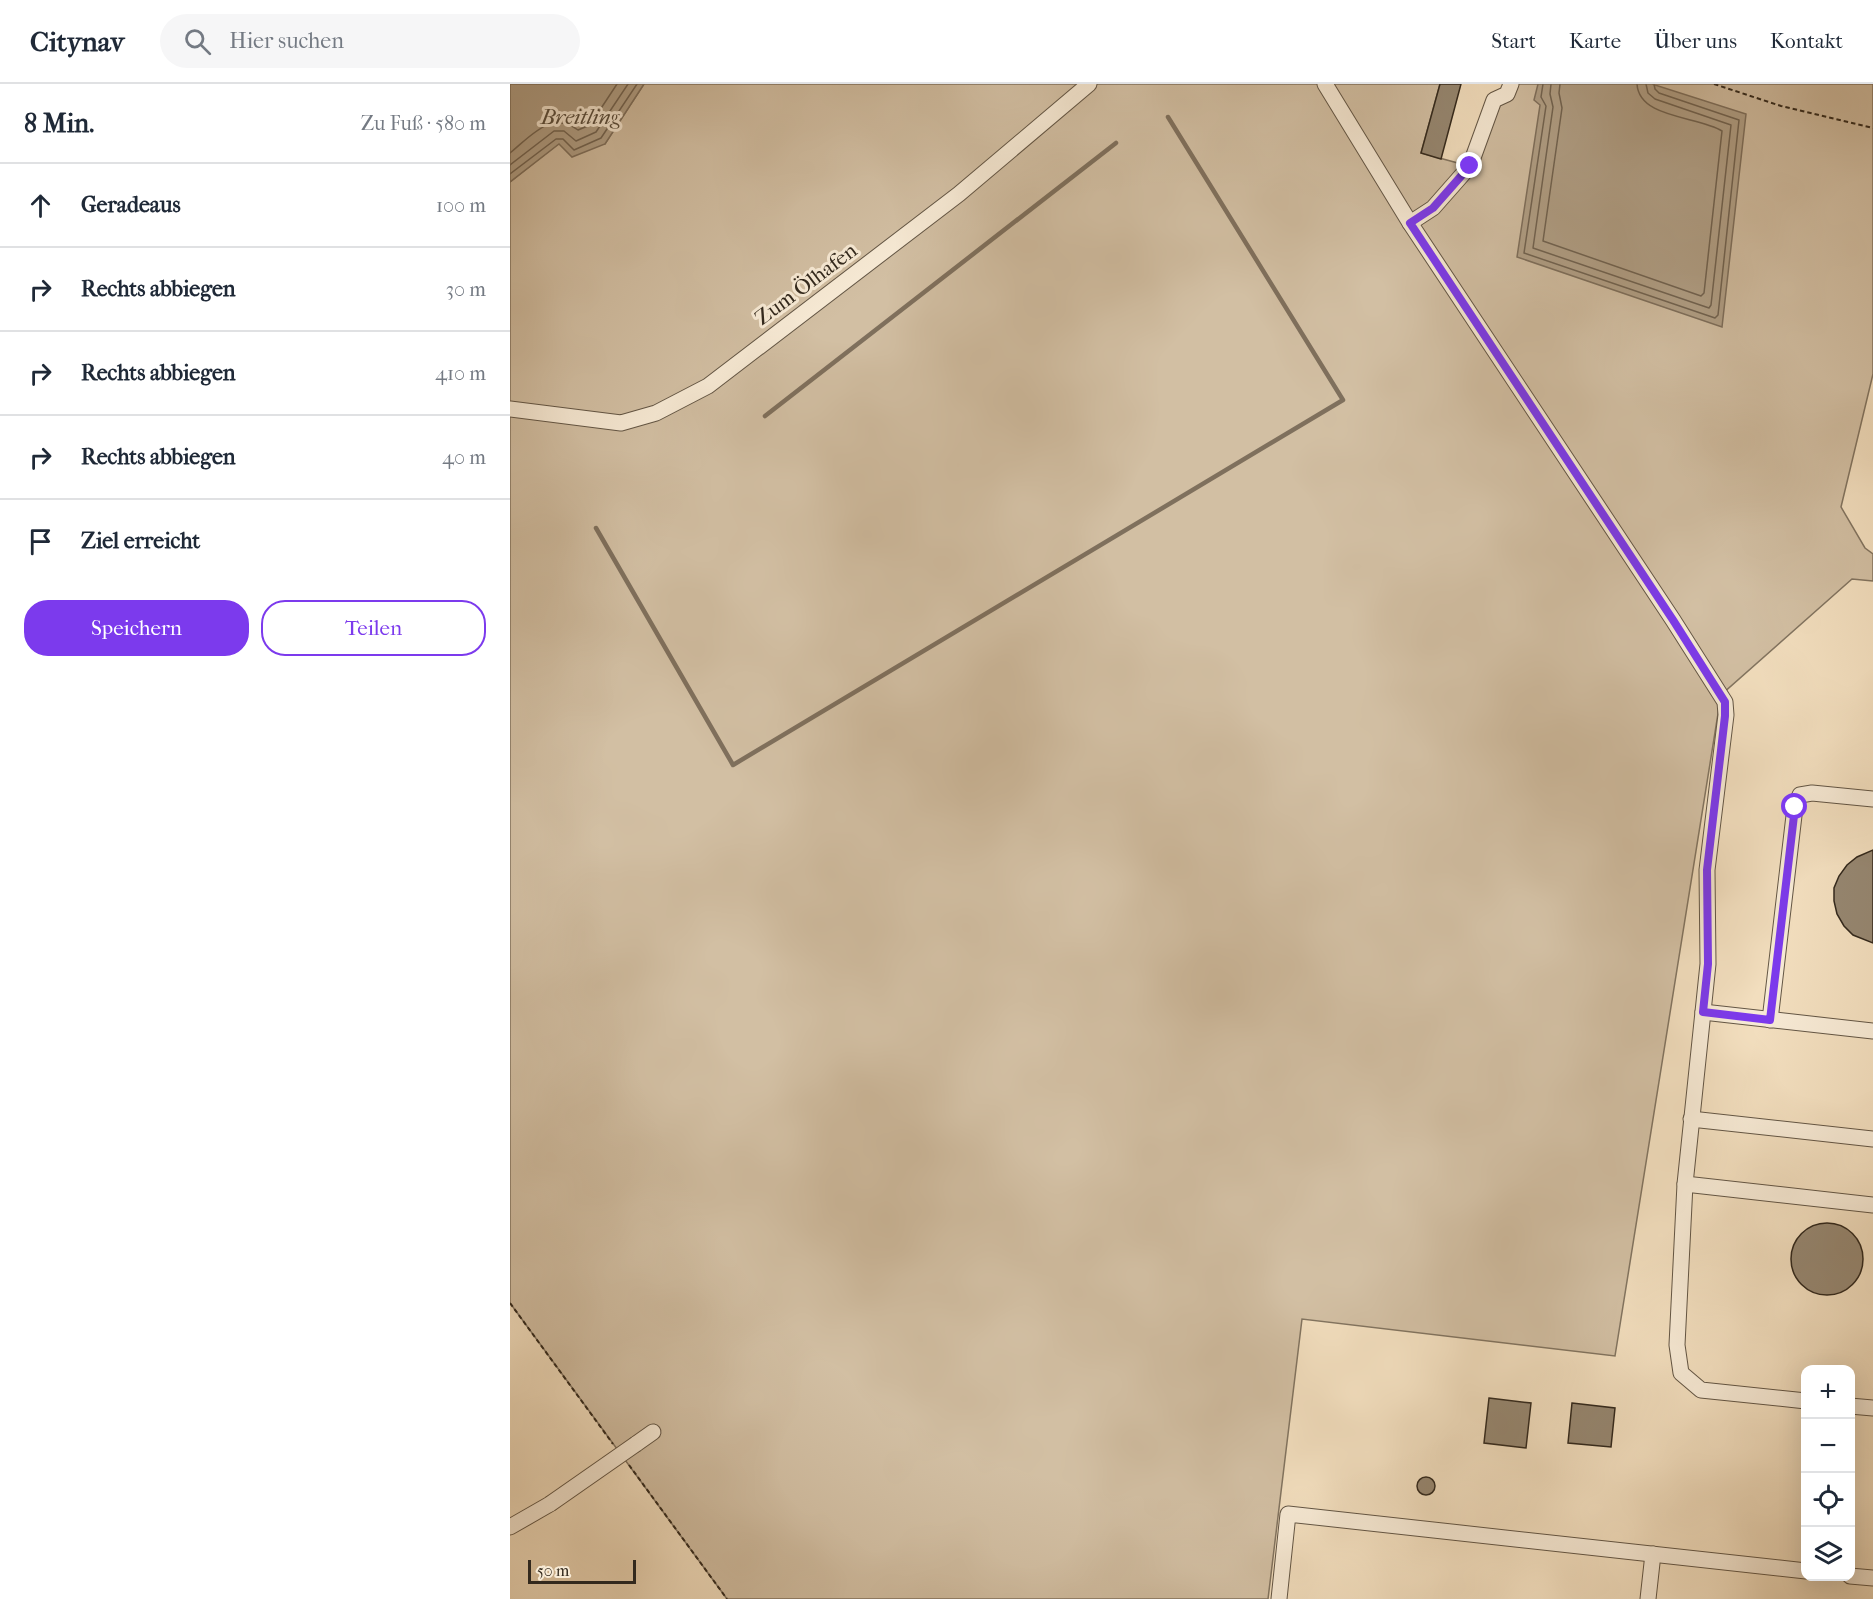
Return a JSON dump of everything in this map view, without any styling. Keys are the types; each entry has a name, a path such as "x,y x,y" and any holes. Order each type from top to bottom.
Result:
{"street":[{"name":"Zum Ölhafen","path":"510,409 621,423 656,413 708,386 959,194 1089,84"},
{"path":"1325,84 1410,223 1725,702 1707,870 1708,964 1685,1184 1677,1345 1682,1373 1701,1390 1801,1400"},
{"path":"1410,223 1433,208 1470,166 1494,100 1507,94 1511,84"},
{"path":"1770,1020 1795,807 1800,795 1812,793 1873,799"},
{"path":"1703,1012 1873,1032"},
{"path":"1691,1119 1873,1139"},
{"path":"1685,1184 1873,1205"},
{"path":"1855,1406 1873,1408"},
{"path":"510,1527 550,1504 653,1431"},
{"path":"1279,1599 1288,1514 1801,1570"},
{"path":"1648,1599 1653,1554"},
{"path":"1855,1576 1873,1578"}],"path":[{"path":"1714,84 1781,106 1873,128"}],"shaded area":[{"path":"644,84 1440,84 1421,153 1469,166 1511,84 1873,84 1873,374 1841,507 1865,548 1873,554 1873,581 1852,579 1721,695 1615,1356 1302,1319 1268,1599 727,1599 510,1303 510,182 559,143 605,144"}],"water":[{"name":"Breitling","path":"510,84 644,84 605,144 572,157 559,144 510,182"},
{"path":"1538,84 1652,84 1746,114 1722,327 1517,257 1540,105 1534,100"}],"building":[{"path":"1440,84 1461,84 1441,159 1421,153"},
{"path":"1873,850 1873,943 1853,935 1844,926 1837,914 1834,888 1847,865 1857,857"},
{"path":"1820,1223 1834,1223 1853,1233 1863,1252 1863,1266 1853,1285 1834,1295 1820,1295 1801,1285 1791,1266 1791,1252 1801,1233"},
{"path":"1489,1398 1531,1403 1526,1448 1484,1443"},
{"path":"1572,1403 1615,1408 1611,1447 1568,1443"},
{"path":"1426,1477 1432,1480 1435,1486 1432,1492 1426,1495 1420,1492 1417,1486 1420,1480"}],"waterway":[{"path":"596,528 733,765 1343,400 1168,117"},
{"path":"765,416 1116,143"}],"route":[{"path":"1470,166 1433,208 1410,223 1725,702 1707,870 1708,964 1703,1012 1770,1020 1795,807"}]}
